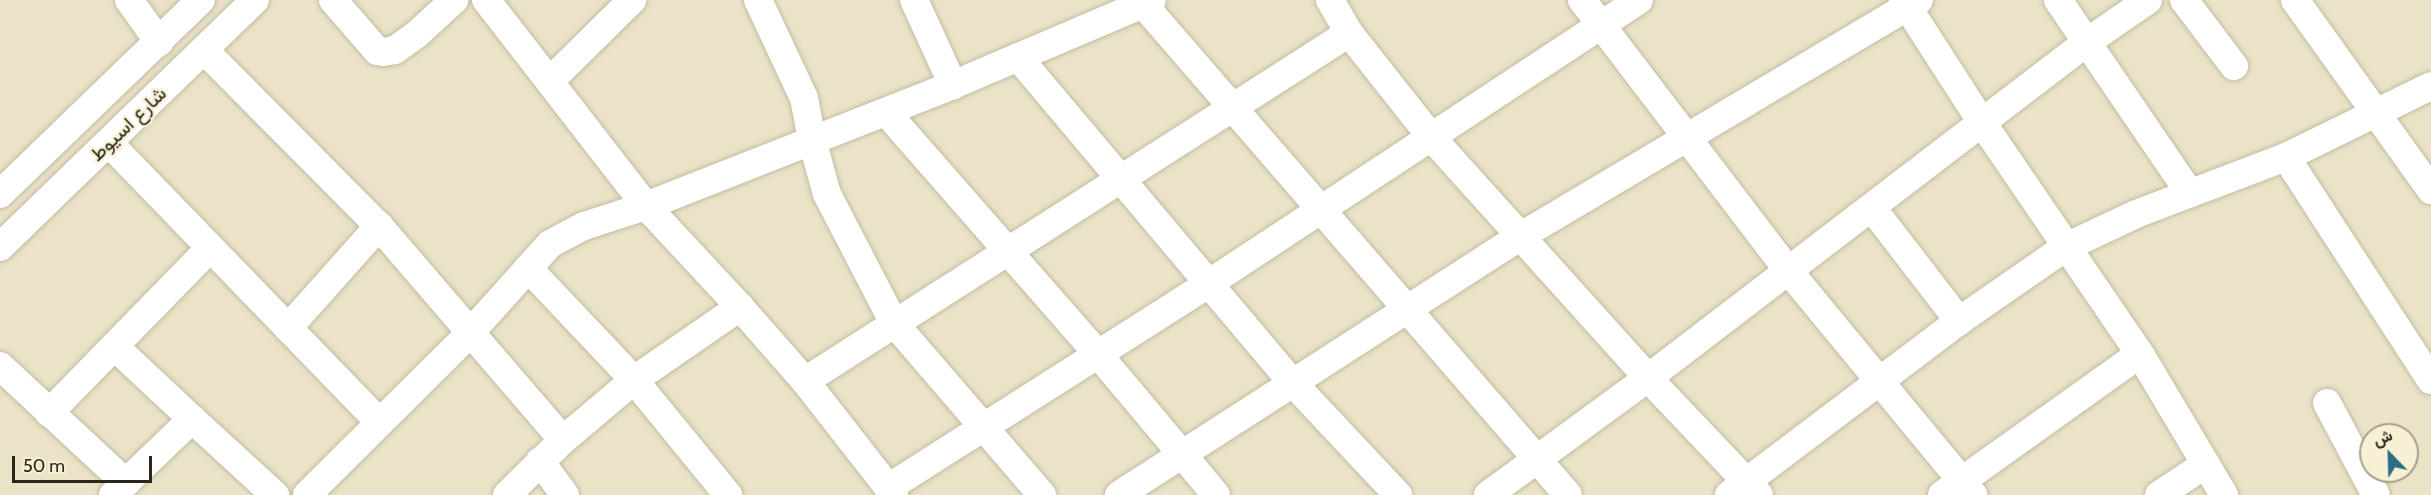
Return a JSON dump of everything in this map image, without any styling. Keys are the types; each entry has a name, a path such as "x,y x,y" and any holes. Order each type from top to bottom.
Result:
{"street":[{"path":"129,0 159,42"},
{"name":"شارع اسيوط","path":"0,194 201,0"},
{"name":"شارع اسيوط","path":"0,247 255,0"},
{"path":"333,0 377,51 383,52 395,50 416,35 454,0"},
{"path":"486,0 551,80 646,206 805,381 891,491 982,426 1208,284 1639,0"},
{"path":"551,80 632,0"},
{"path":"758,0 804,98 812,141 827,194 894,323 1042,495"},
{"path":"914,0 953,85"},
{"path":"1330,0 1349,33 1432,138 1648,378 1745,491 1879,381 1959,321 2066,247 2189,192 2286,157 2431,86"},
{"path":"1582,0 1787,269 1879,381 1958,490 2140,354"},
{"path":"2058,0 2189,192"},
{"path":"1488,495 1648,378 1787,269 1872,208 2087,42 2148,0"},
{"path":"2184,0 2234,66"},
{"path":"2295,0 2431,190"},
{"path":"307,495 471,332 550,244 566,233 646,206 812,141 953,85 1148,2 1232,109 1568,495"},
{"path":"1119,495 1408,311 1521,236 1686,139 1910,2 1983,124 2140,354 2223,495"},
{"path":"805,381 1349,33"},
{"path":"204,50 379,226 563,440"},
{"path":"1018,57 1293,383 1398,495"},
{"path":"886,111 1007,253 1097,353 1216,495"},
{"path":"109,143 209,249 379,422"},
{"path":"2286,157 2431,380"},
{"path":"1872,208 1959,321"},
{"path":"288,328 379,226"},
{"path":"49,413 209,249"},
{"path":"528,268 634,380 728,495"},
{"path":"507,495 563,440 634,380 740,307"},
{"path":"114,346 274,495"},
{"path":"0,366 49,413 120,489 192,419"},
{"path":"2327,403 2376,495"},
{"path":"540,461 565,495"},
{"path":"2159,495 2206,464"}]}
